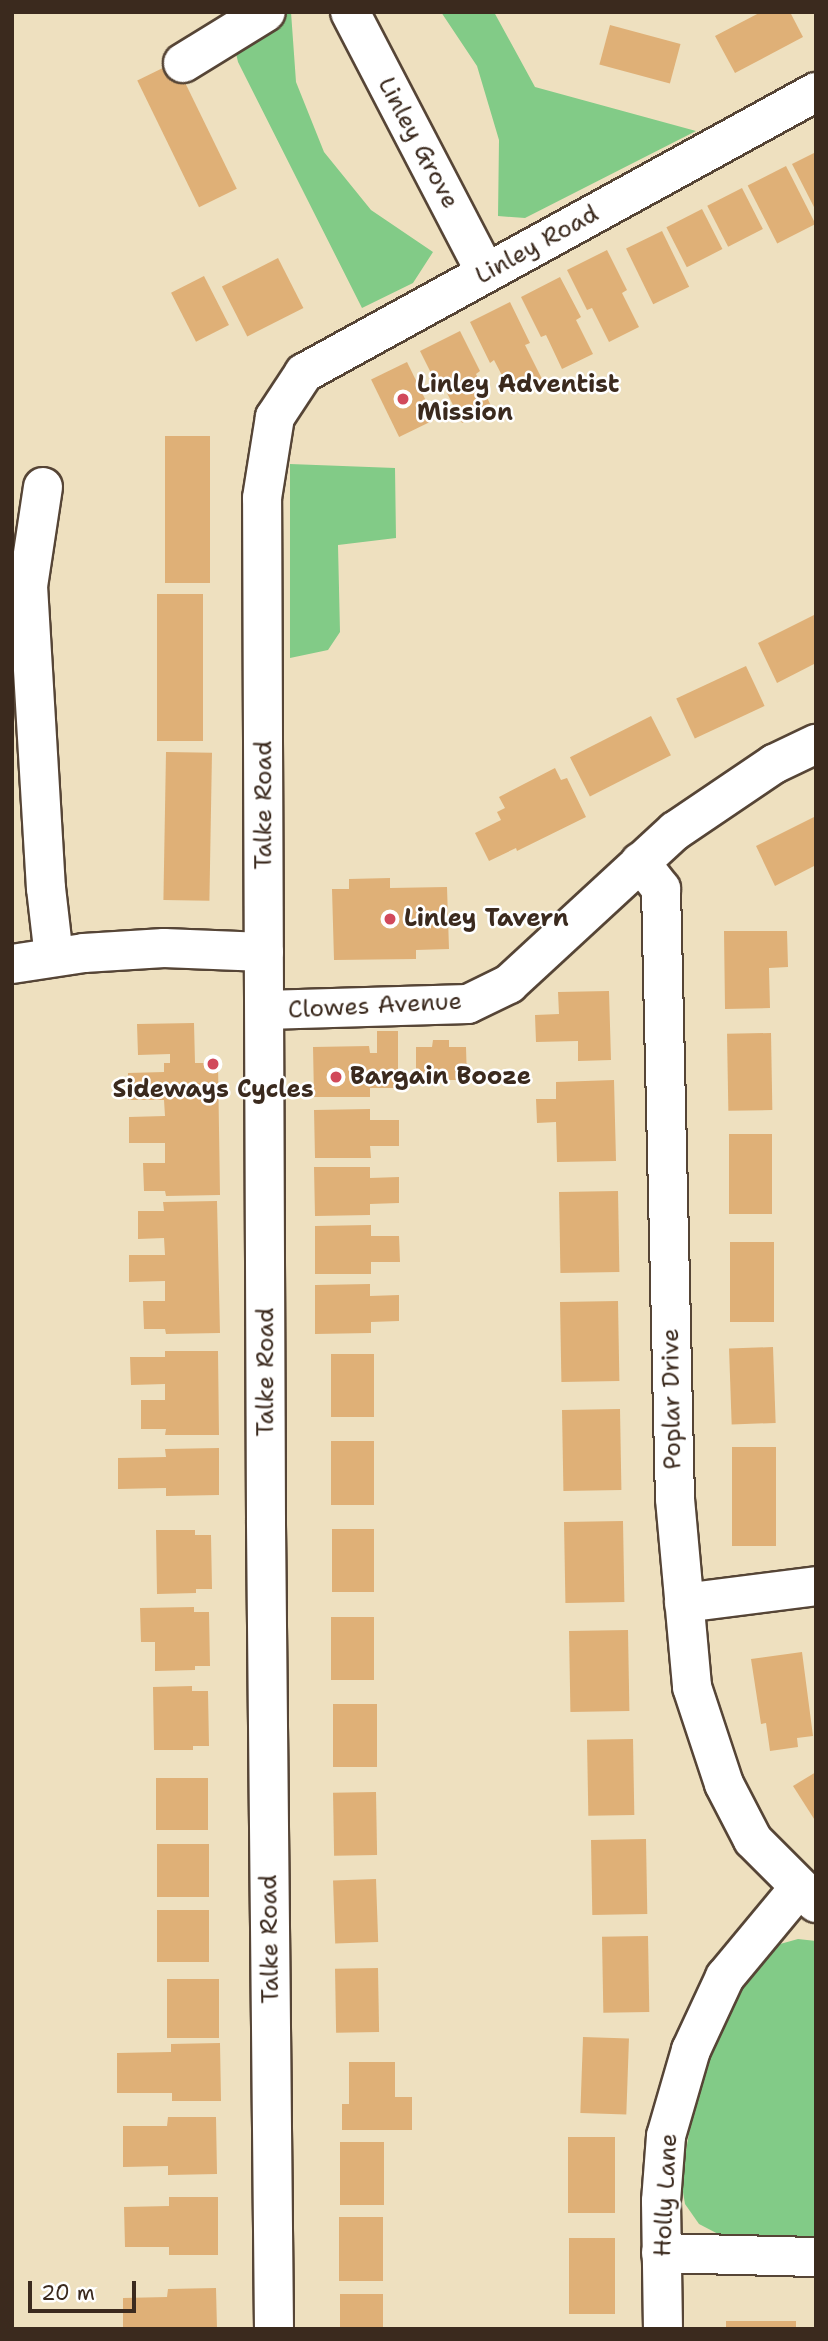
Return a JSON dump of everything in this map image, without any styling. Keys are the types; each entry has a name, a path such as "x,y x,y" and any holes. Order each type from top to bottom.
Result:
{"street":[{"path":"183,62 266,12"},
{"name":"Linley Grove","path":"350,12 486,273"},
{"name":"Linley Road","path":"275,417 304,373 816,92"},
{"name":"Talke Road","path":"274,2329 262,498 275,417"},
{"path":"43,487 20,587 54,957"},
{"name":"Clowes Avenue","path":"265,1010 468,1004 509,984 675,831 774,764 816,744"},
{"name":"Poplar Drive","path":"640,862 661,890 675,1499 692,1687 724,1784 753,1840 807,1896"},
{"path":"12,964 54,957 164,948 264,952"},
{"path":"684,1603 816,1586"},
{"name":"Holly Lane","path":"663,2329 661,2253 666,2136 691,2050 725,1977 759,1932 807,1896"},
{"path":"661,2253 816,2257"}],"green space":[{"path":"281,12 291,12 296,82 324,152 371,210 433,252 413,283 362,308 238,62 235,49"},
{"path":"441,12 494,12 535,87 696,131 525,218 498,216 499,140 477,66"},
{"path":"290,464 395,468 396,538 338,545 340,632 328,650 290,658"},
{"path":"798,1939 816,1941 816,2238 724,2237 699,2224 685,2204 681,2180 694,2104 714,2034 752,1963 773,1946"}],"building":[{"path":"761,12 790,12 803,37 735,73 715,36"},
{"path":"610,25 681,44 670,83 599,65"},
{"path":"175,62 237,189 199,207 137,80"},
{"path":"816,152 816,211 792,164"},
{"path":"786,166 816,224 777,243 748,186"},
{"path":"742,188 763,229 728,247 707,206"},
{"path":"702,209 722,249 687,267 666,227"},
{"path":"662,231 689,287 653,304 626,249"},
{"path":"607,250 627,290 622,293 639,327 609,342 592,308 587,310 567,270"},
{"path":"278,258 303,308 247,336 222,287"},
{"path":"204,276 229,325 196,342 171,293"},
{"path":"560,277 581,317 576,320 593,354 562,369 546,335 541,337 521,297"},
{"path":"510,302 530,343 525,345 542,379 512,395 494,360 490,363 470,322"},
{"path":"460,331 480,371 476,374 492,408 462,423 445,389 440,391 420,351"},
{"name":"Linley Adventist Mission","path":"407,362 435,420 399,437 371,380"},
{"path":"165,436 210,436 210,583 165,583"},
{"path":"157,594 203,594 203,741 157,741"},
{"path":"816,614 816,663 777,683 758,643"},
{"path":"746,666 765,706 695,738 676,699"},
{"path":"651,716 671,755 590,797 570,757"},
{"path":"166,752 212,753 209,901 163,900"},
{"path":"555,768 561,780 567,778 586,817 517,851 516,848 489,861 475,833 501,820 497,812 505,808 499,797"},
{"path":"816,816 816,865 775,886 756,846"},
{"name":"Linley Tavern","path":"390,878 390,888 447,887 449,949 416,950 416,959 334,960 332,889 349,889 349,879"},
{"path":"724,931 787,931 788,967 769,968 770,1008 725,1009"},
{"path":"609,991 611,1060 578,1061 578,1041 536,1042 535,1015 559,1014 558,992"},
{"path":"194,1023 195,1063 218,1063 220,1195 166,1196 165,1191 144,1191 143,1163 165,1163 165,1143 129,1143 129,1117 165,1116 164,1100 128,1100 128,1073 164,1072 164,1063 170,1063 170,1054 138,1055 137,1024"},
{"path":"377,1031 398,1031 398,1088 370,1088 370,1097 314,1097 313,1047 369,1046 370,1053 377,1053"},
{"path":"771,1033 772,1110 728,1111 727,1034"},
{"path":"433,1040 449,1040 449,1047 466,1047 467,1080 416,1080 416,1047 432,1047"},
{"path":"614,1080 616,1161 557,1162 556,1122 537,1123 536,1099 556,1099 556,1082"},
{"path":"370,1109 370,1120 399,1120 399,1146 370,1146 371,1158 315,1158 314,1110"},
{"path":"729,1134 772,1134 772,1214 729,1214"},
{"path":"314,1167 370,1167 370,1178 399,1177 399,1203 370,1204 370,1215 315,1216"},
{"path":"618,1191 619,1272 560,1273 559,1192"},
{"path":"217,1201 220,1333 166,1334 165,1329 144,1329 143,1301 165,1301 165,1281 129,1282 129,1255 165,1255 164,1238 138,1239 138,1211 164,1211 163,1202"},
{"path":"371,1225 371,1236 399,1236 400,1262 371,1262 371,1274 315,1274 315,1226"},
{"path":"730,1242 774,1242 774,1322 730,1322"},
{"path":"370,1284 370,1296 399,1295 399,1321 371,1322 371,1333 315,1334 315,1285"},
{"path":"618,1301 619,1381 561,1382 560,1302"},
{"path":"773,1347 776,1423 732,1424 729,1349"},
{"path":"165,1351 218,1351 219,1435 165,1435 166,1429 141,1429 141,1400 165,1400 165,1384 131,1385 130,1357 165,1357"},
{"path":"331,1354 374,1354 374,1417 331,1417"},
{"path":"620,1409 621,1490 563,1491 562,1410"},
{"path":"331,1441 374,1441 374,1505 331,1505"},
{"path":"732,1447 776,1447 776,1546 732,1546"},
{"path":"219,1448 219,1495 166,1496 166,1488 118,1489 118,1458 166,1457 165,1449"},
{"path":"623,1521 624,1602 565,1603 564,1522"},
{"path":"332,1529 374,1529 374,1592 332,1592"},
{"path":"156,1530 195,1530 195,1535 211,1535 212,1589 196,1589 196,1593 157,1594"},
{"path":"194,1607 194,1612 209,1612 210,1666 195,1666 195,1670 155,1671 155,1642 141,1642 140,1608"},
{"path":"331,1617 374,1617 374,1680 331,1680"},
{"path":"628,1630 629,1711 570,1712 569,1631"},
{"path":"802,1652 813,1736 797,1738 798,1747 770,1751 766,1723 761,1724 751,1659"},
{"path":"192,1686 192,1691 208,1691 209,1746 193,1746 193,1750 154,1750 153,1687"},
{"path":"333,1704 377,1704 377,1767 333,1767"},
{"path":"633,1739 634,1815 588,1816 587,1740"},
{"path":"816,1772 816,1822 793,1786"},
{"path":"156,1778 208,1778 208,1830 156,1830"},
{"path":"376,1792 377,1855 334,1856 333,1793"},
{"path":"646,1839 647,1914 592,1915 591,1840"},
{"path":"157,1844 209,1844 209,1897 157,1897"},
{"path":"376,1879 378,1942 335,1943 333,1881"},
{"path":"157,1910 209,1910 209,1962 157,1962"},
{"path":"648,1936 649,2012 603,2013 602,1937"},
{"path":"378,1968 379,2032 336,2033 335,1969"},
{"path":"167,1979 219,1979 219,2038 167,2038"},
{"path":"583,2037 629,2039 626,2115 580,2113"},
{"path":"220,2043 221,2101 172,2101 172,2093 117,2093 117,2053 171,2052 171,2044"},
{"path":"349,2062 395,2062 395,2097 412,2097 412,2130 342,2130 342,2104 349,2104"},
{"path":"168,2117 216,2117 217,2174 168,2175 168,2166 123,2167 123,2126 167,2126"},
{"path":"568,2137 615,2137 615,2213 568,2213"},
{"path":"340,2142 384,2142 384,2205 340,2205"},
{"path":"169,2197 218,2197 218,2255 169,2255 169,2247 125,2247 124,2207 169,2206"},
{"path":"339,2217 383,2217 383,2281 339,2281"},
{"path":"569,2238 615,2238 615,2314 569,2314"},
{"path":"216,2288 217,2329 123,2329 123,2298 167,2297 168,2289"},
{"path":"340,2294 383,2294 383,2329 340,2329"},
{"path":"726,2321 796,2321 796,2329 726,2329"}],"place":[{"name":"Linley Adventist Mission","path":"403,399"},
{"name":"Linley Tavern","path":"390,919"},
{"name":"Sideways Cycles","path":"213,1064"},
{"name":"Bargain Booze","path":"336,1077"}]}
